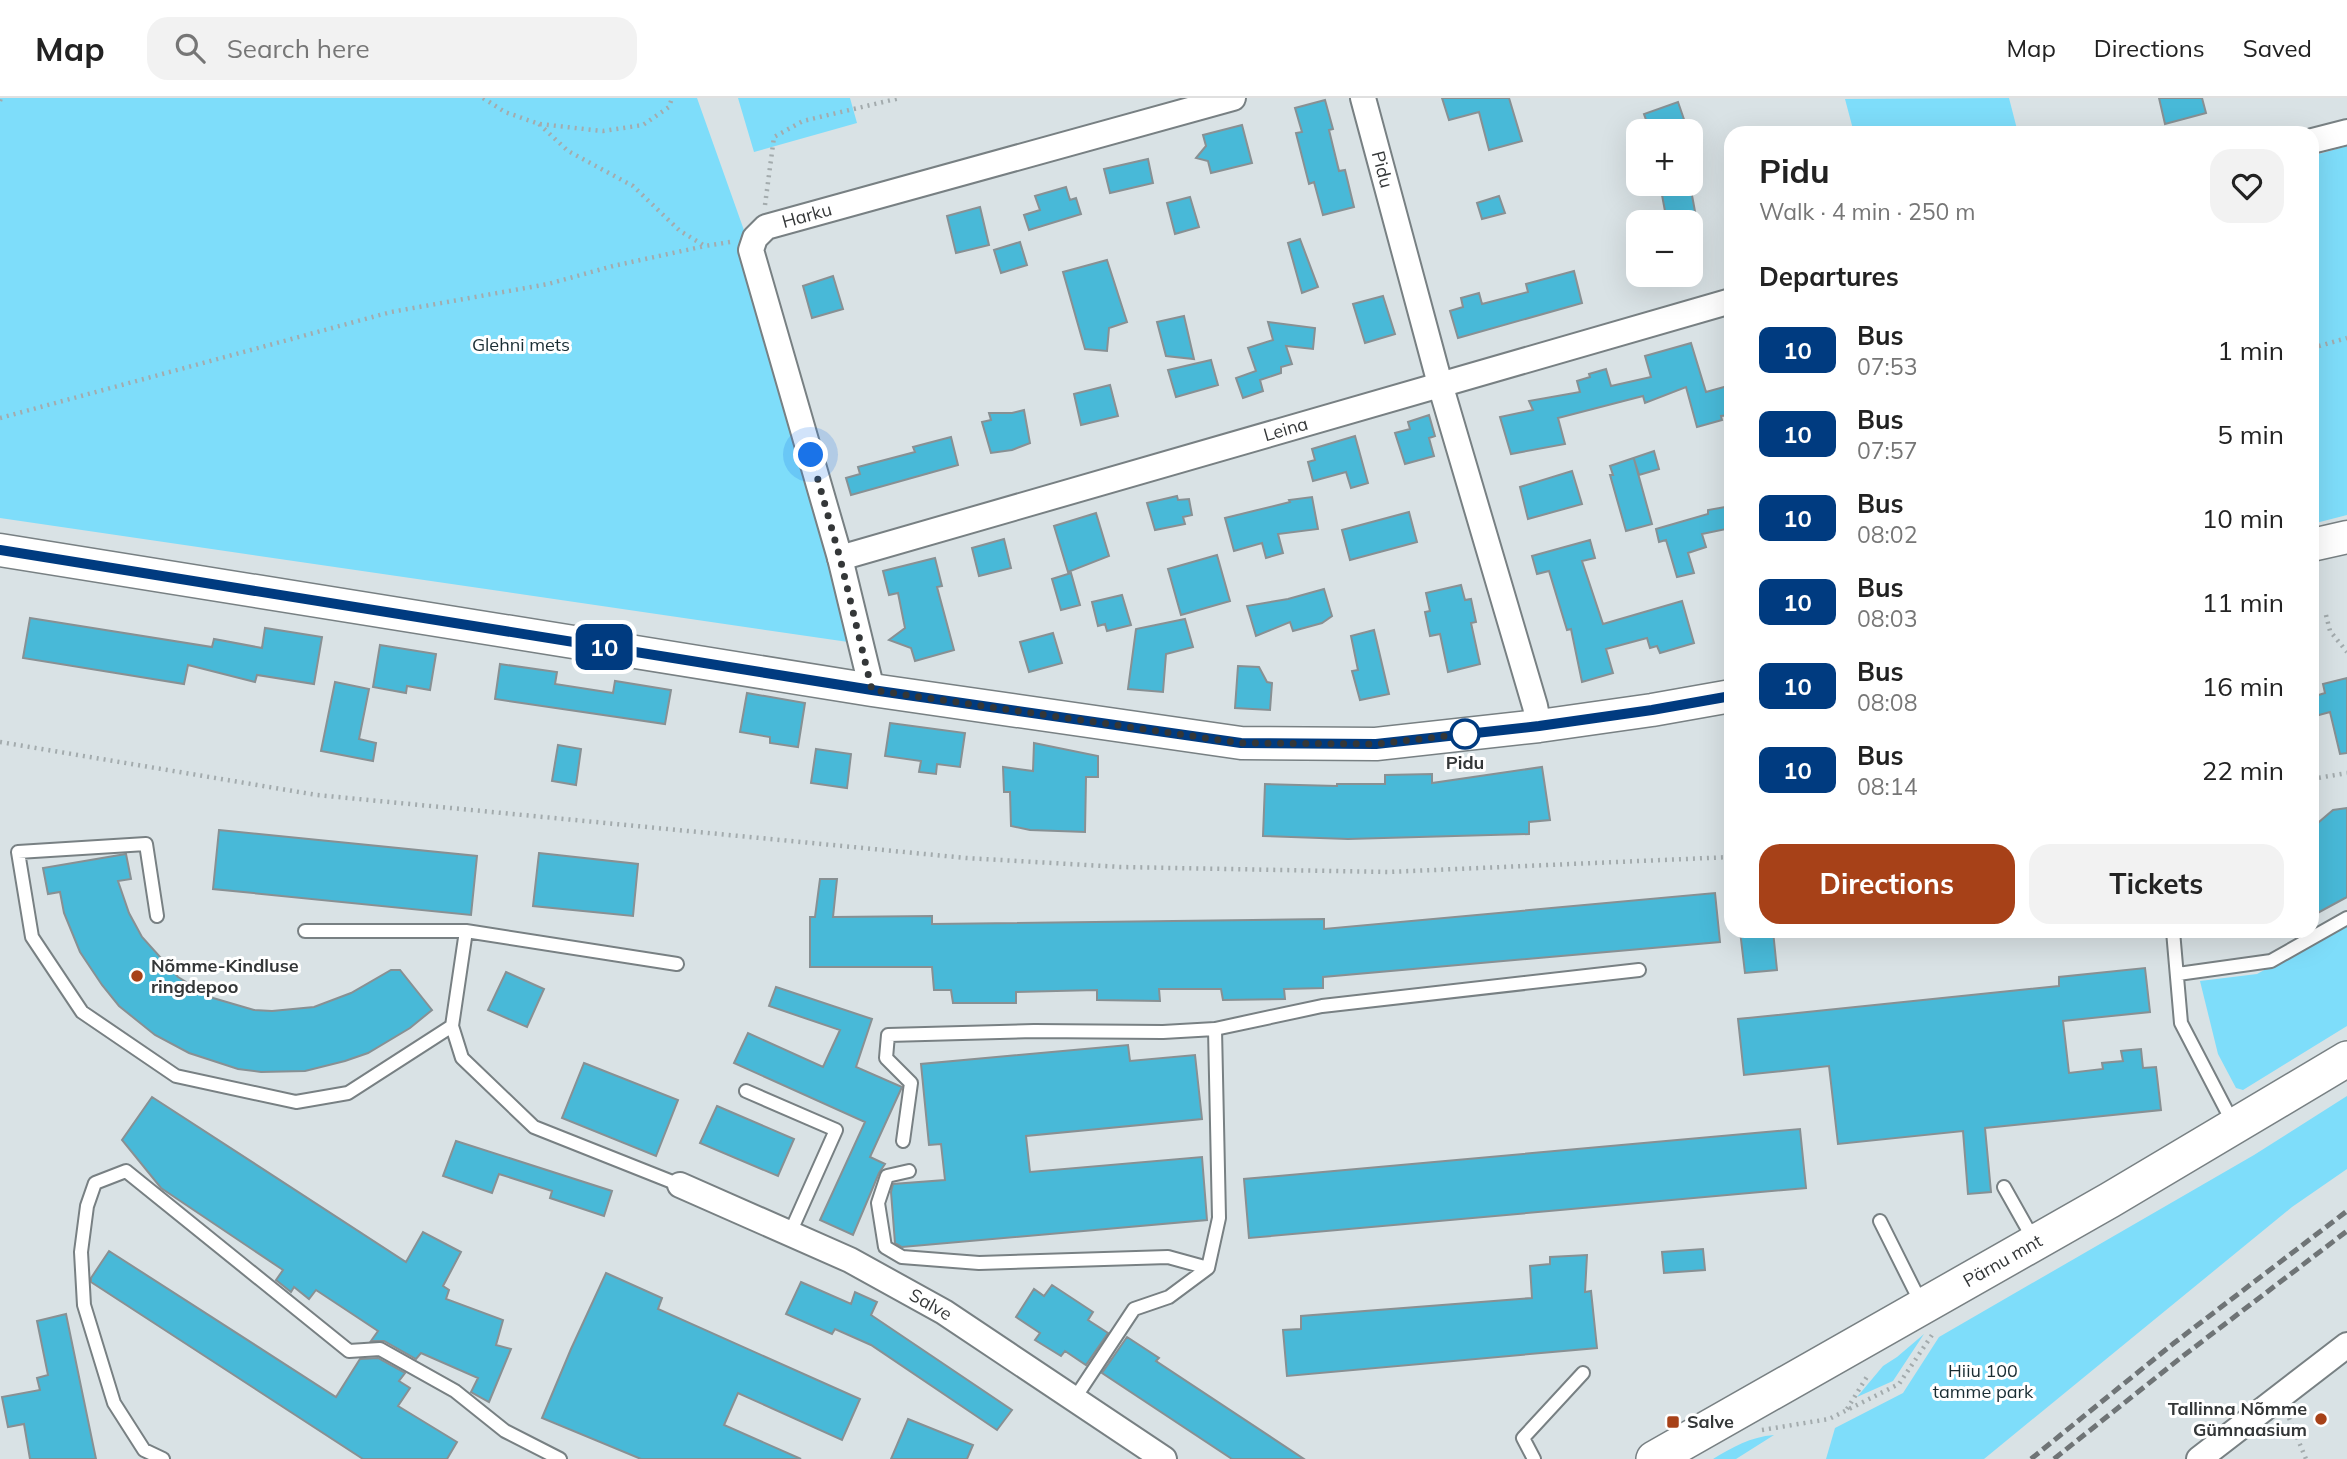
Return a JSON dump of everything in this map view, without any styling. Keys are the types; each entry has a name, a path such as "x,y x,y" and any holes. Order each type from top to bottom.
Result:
{"main road":[{"name":"Pärnu mnt","path":"1654,1459 1927,1320 2035,1242 2347,1059"}],"street":[{"name":"Harku","path":"760,232 1233,98"},
{"name":"Pidu","path":"1363,98 1440,384 1539,726"},
{"path":"2319,139 2347,132"},
{"path":"760,232 751,250 840,558 872,690"},
{"name":"Leina","path":"840,558 1724,303"},
{"path":"2319,543 2347,537"},
{"path":"0,550 872,690 1241,743 1376,744 1539,726 1724,697"},
{"name":"Salve","path":"680,1185 850,1259 944,1312 1164,1459"},
{"path":"2199,1459 2347,1345"}],"lane":[{"path":"157,916 146,844 18,852 32,937 82,1012 176,1076 296,1102 348,1093 453,1026"},
{"path":"2319,934 2347,918"},
{"path":"305,931 466,932 677,964"},
{"path":"466,932 453,1026 462,1058 534,1127 680,1185"},
{"path":"2174,938 2181,1023 2235,1126"},
{"path":"2178,974 2271,961 2312,938"},
{"path":"903,1141 911,1083 886,1058 888,1035 1215,1029 1322,1006 1639,970"},
{"path":"1075,1398 1134,1309 1169,1297 1208,1268 1219,1218 1215,1029"},
{"path":"746,1091 836,1130 790,1233"},
{"path":"163,1459 144,1455 114,1403 84,1305 81,1252 87,1206 95,1183 126,1171 349,1351 380,1349 455,1391 505,1432 560,1459"},
{"path":"909,1171 887,1176 878,1203 885,1247 902,1257 979,1263 1168,1257 1208,1268"},
{"path":"2004,1186 2035,1242"},
{"path":"1880,1221 1927,1320"},
{"path":"1534,1459 1524,1438 1584,1373"}],"path":[{"path":"483,98 505,112 539,124 603,131 643,125 669,107 672,98"},
{"path":"0,418 391,312 548,284 613,265 760,232 774,137 803,121 900,98"},
{"path":"539,124 568,151 633,186 680,231 705,246"},
{"path":"2319,346 2347,338"},
{"path":"2326,615 2330,631 2347,652"},
{"path":"0,743 317,795 967,858 1121,867 1388,872 1724,857"},
{"path":"2319,778 2347,773"},
{"path":"1777,1429 1829,1419 1899,1384 1927,1320"},
{"path":"1846,1410 1868,1375"},
{"path":"2286,1411 2306,1459"}],"green space":[{"name":"Glehni mets","path":"0,98 697,98 751,250 862,644 0,518"},
{"path":"738,98 850,98 857,123 754,152"},
{"path":"2009,98 2016,126 1852,126 1845,99"},
{"path":"2347,146 2347,515 2319,522 2319,154"},
{"path":"2347,925 2347,1026 2243,1090 2236,1088 2218,1054 2200,981 2257,974"},
{"name":"Hiiu 100 tamme park","path":"2347,1096 2347,1169 2292,1207 1984,1459 1826,1459 1835,1428 1903,1393 1939,1337 2254,1155"},
{"path":"1924,1334 1893,1381 1857,1397 1883,1366"},
{"path":"1774,1435 1736,1459 1713,1459 1749,1440"}],"building":[{"path":"1442,98 1509,98 1522,141 1489,150 1479,112 1449,120"},
{"path":"2159,98 2202,98 2206,113 2165,124"},
{"path":"1325,100 1333,129 1329,130 1339,171 1345,170 1354,207 1323,215 1314,182 1309,184 1296,133 1302,132 1295,108"},
{"path":"1678,102 1684,119 1646,119 1644,114"},
{"path":"1242,125 1252,163 1211,173 1208,161 1196,158 1206,146 1203,135"},
{"path":"1148,159 1153,183 1110,193 1104,169"},
{"path":"1066,187 1070,200 1076,198 1081,214 1029,230 1024,215 1040,210 1035,196"},
{"path":"1499,196 1505,213 1482,219 1477,203"},
{"path":"1662,196 1692,196 1695,210 1665,210"},
{"path":"1190,197 1199,227 1175,234 1167,203"},
{"path":"980,207 989,245 956,253 947,216"},
{"path":"1300,239 1318,287 1302,293 1288,243"},
{"path":"1020,242 1027,265 1001,273 994,250"},
{"path":"1107,260 1127,322 1109,328 1107,351 1085,349 1063,272"},
{"path":"1574,271 1582,303 1458,338 1450,311 1463,307 1461,298 1479,293 1482,304 1528,292 1526,284"},
{"path":"833,276 843,309 812,318 803,286"},
{"path":"1383,296 1395,334 1365,343 1353,304"},
{"path":"1184,316 1194,359 1166,356 1157,322"},
{"path":"1268,322 1315,328 1313,349 1286,346 1292,364 1281,367 1281,373 1260,380 1263,391 1243,398 1236,378 1256,371 1248,348 1273,340"},
{"path":"1691,343 1706,392 1724,387 1722,420 1697,427 1686,387 1645,403 1643,396 1558,418 1565,444 1511,454 1500,417 1533,410 1529,401 1580,392 1577,381 1606,369 1611,386 1651,377 1645,356"},
{"path":"1211,360 1218,385 1176,397 1168,370"},
{"path":"1110,385 1118,416 1081,425 1074,394"},
{"path":"1024,410 1030,443 1012,450 991,453 982,422 991,420 989,413"},
{"path":"1429,415 1435,436 1429,438 1434,456 1405,464 1395,433 1410,429 1408,422"},
{"path":"1355,436 1368,483 1351,488 1346,472 1313,481 1308,462 1315,460 1312,449"},
{"path":"951,437 958,465 851,495 846,478 860,474 858,467 915,452 913,447"},
{"path":"1654,451 1659,469 1639,475 1634,459 1652,524 1626,531 1610,475 1613,475 1610,466"},
{"path":"1572,471 1582,504 1528,519 1520,487"},
{"path":"1177,496 1178,500 1189,499 1192,515 1183,517 1185,524 1155,530 1147,503"},
{"path":"1312,497 1318,529 1278,534 1283,553 1266,558 1262,543 1234,551 1225,518 1290,502 1289,500"},
{"path":"1724,507 1724,529 1702,534 1706,547 1688,553 1694,573 1677,577 1666,540 1659,542 1656,529 1708,514 1708,510"},
{"path":"1409,512 1417,542 1350,560 1342,530"},
{"path":"1096,513 1109,556 1068,572 1054,526"},
{"path":"1004,539 1011,568 979,576 972,548"},
{"path":"1590,540 1595,558 1582,561 1603,624 1682,601 1694,643 1660,653 1657,646 1650,648 1647,638 1606,649 1613,673 1582,682 1571,629 1567,630 1549,571 1537,574 1532,556"},
{"path":"1217,555 1230,601 1181,615 1168,569"},
{"path":"935,558 942,586 937,587 954,650 915,661 911,648 889,640 905,628 898,593 889,595 883,571"},
{"path":"1071,573 1080,605 1061,610 1052,579"},
{"path":"1461,585 1465,600 1471,599 1476,622 1471,623 1480,664 1448,672 1440,634 1430,636 1425,612 1430,611 1426,593"},
{"path":"1324,589 1332,616 1322,623 1293,631 1290,622 1256,636 1247,606"},
{"path":"1122,595 1131,625 1107,631 1105,624 1098,626 1092,602"},
{"path":"30,618 212,647 214,639 262,648 265,628 322,637 314,684 257,675 255,682 188,665 184,684 23,658"},
{"path":"1185,619 1193,647 1166,654 1163,692 1128,689 1136,629"},
{"path":"1374,630 1389,694 1360,700 1352,671 1358,670 1351,636"},
{"path":"1053,633 1062,663 1029,672 1020,642"},
{"path":"380,645 436,654 430,690 407,686 406,693 373,687"},
{"path":"500,664 557,672 555,684 613,693 615,681 671,690 665,724 495,699"},
{"path":"1238,666 1259,667 1267,682 1272,683 1270,710 1235,708"},
{"path":"2347,678 2347,753 2340,754 2330,712 2319,715 2319,695 2325,693 2323,684"},
{"path":"335,682 369,689 359,739 376,743 373,761 321,751"},
{"path":"747,693 805,703 798,747 770,743 770,737 740,732"},
{"path":"890,723 965,733 960,767 937,764 936,774 919,772 921,761 885,756"},
{"path":"1034,743 1098,756 1098,777 1086,777 1085,832 1030,830 1011,826 1010,792 1004,792 1003,767 1033,771"},
{"path":"558,745 581,749 576,785 552,781"},
{"path":"816,749 851,754 847,788 811,783"},
{"path":"1542,767 1550,820 1529,822 1529,834 1348,839 1263,836 1265,784 1385,784 1385,775 1432,774 1432,783"},
{"path":"2347,808 2347,897 2319,912 2319,822 2333,810"},
{"path":"219,830 477,856 471,915 213,889"},
{"path":"539,853 638,864 633,916 533,906"},
{"name":"Nõmme-Kindluse ringdepoo","path":"126,854 131,879 118,881 129,913 142,937 178,977 213,998 254,1010 314,1007 351,993 391,970 400,970 432,1010 410,1028 368,1053 305,1071 261,1072 238,1069 189,1053 155,1035 119,1006 80,952 64,913 60,892 48,894 43,868"},
{"path":"820,879 837,879 833,917 932,916 932,924 1324,919 1324,929 1715,893 1720,942 1323,977 1323,988 1284,989 1285,999 1223,1000 1221,989 1159,989 1160,1001 1097,1000 1097,990 1016,992 1016,1003 953,1003 951,990 934,990 932,967 810,967 810,917 815,917"},
{"path":"1741,938 1774,938 1777,970 1745,973"},
{"path":"2145,968 2150,1012 2063,1021 2069,1073 2103,1069 2102,1063 2123,1061 2121,1051 2141,1049 2143,1068 2156,1067 2161,1110 1985,1128 1991,1192 1968,1194 1963,1131 1838,1144 1829,1066 1744,1075 1738,1019 2059,986 2059,977"},
{"path":"506,972 544,989 527,1027 488,1010"},
{"path":"776,987 872,1019 856,1067 902,1087 870,1157 885,1164 853,1235 820,1220 865,1122 734,1063 748,1033 823,1067 840,1030 769,1006"},
{"path":"1128,1045 1130,1061 1195,1055 1202,1119 1026,1136 1030,1172 1202,1157 1207,1220 902,1247 895,1243 891,1192 893,1184 945,1180 941,1144 929,1145 921,1064"},
{"path":"584,1063 678,1100 656,1156 562,1118"},
{"path":"152,1097 406,1262 423,1232 461,1252 443,1286 449,1290 446,1299 503,1320 496,1345 511,1349 489,1402 471,1392 478,1378 421,1353 416,1359 384,1341 371,1341 378,1331 316,1290 309,1299 294,1287 291,1292 276,1280 283,1270 161,1188 122,1140"},
{"path":"717,1106 794,1139 778,1176 700,1143"},
{"path":"1800,1129 1806,1188 1249,1238 1244,1179"},
{"path":"456,1141 612,1191 604,1216 550,1198 552,1191 499,1174 492,1193 443,1176"},
{"path":"1703,1249 1705,1270 1664,1273 1662,1252"},
{"path":"109,1251 336,1397 360,1359 378,1358 405,1373 399,1381 410,1388 398,1406 457,1442 447,1459 363,1459 91,1282"},
{"path":"1587,1255 1585,1292 1591,1291 1597,1348 1287,1376 1283,1330 1301,1329 1301,1316 1532,1298 1530,1266 1550,1264 1550,1257"},
{"path":"606,1273 662,1298 658,1309 860,1399 842,1440 738,1393 724,1425 801,1459 641,1459 542,1418"},
{"path":"801,1282 851,1304 855,1292 877,1302 871,1315 1012,1410 997,1430 871,1345 835,1329 832,1334 786,1314"},
{"path":"1052,1285 1093,1312 1088,1320 1108,1333 1086,1365 1065,1351 1061,1356 1035,1340 1040,1333 1016,1317 1034,1289 1044,1296"},
{"path":"66,1314 96,1459 30,1459 24,1424 8,1427 2,1397 40,1390 37,1378 48,1375 37,1321"},
{"path":"1127,1337 1159,1358 1156,1361 1304,1459 1232,1459 1102,1373"},
{"path":"908,1419 973,1445 967,1459 891,1459"}],"railway":[{"path":"2031,1459 2174,1343 2347,1211"},
{"path":"2054,1459 2347,1231"}],"bus line":[{"name":"10","path":"0,550 872,690 1241,743 1376,744 1539,726 1724,697"}],"place":[{"name":"Pidu","path":"1465,734"},
{"name":"Nõmme-Kindluse ringdepoo","path":"137,976"},
{"name":"Tallinna Nõmme Gümnaasium","path":"2321,1419"},
{"name":"Salve","path":"1673,1422"}],"route":[{"path":"811,455 840,558 872,690 1241,743 1376,744 1465,734"}]}
